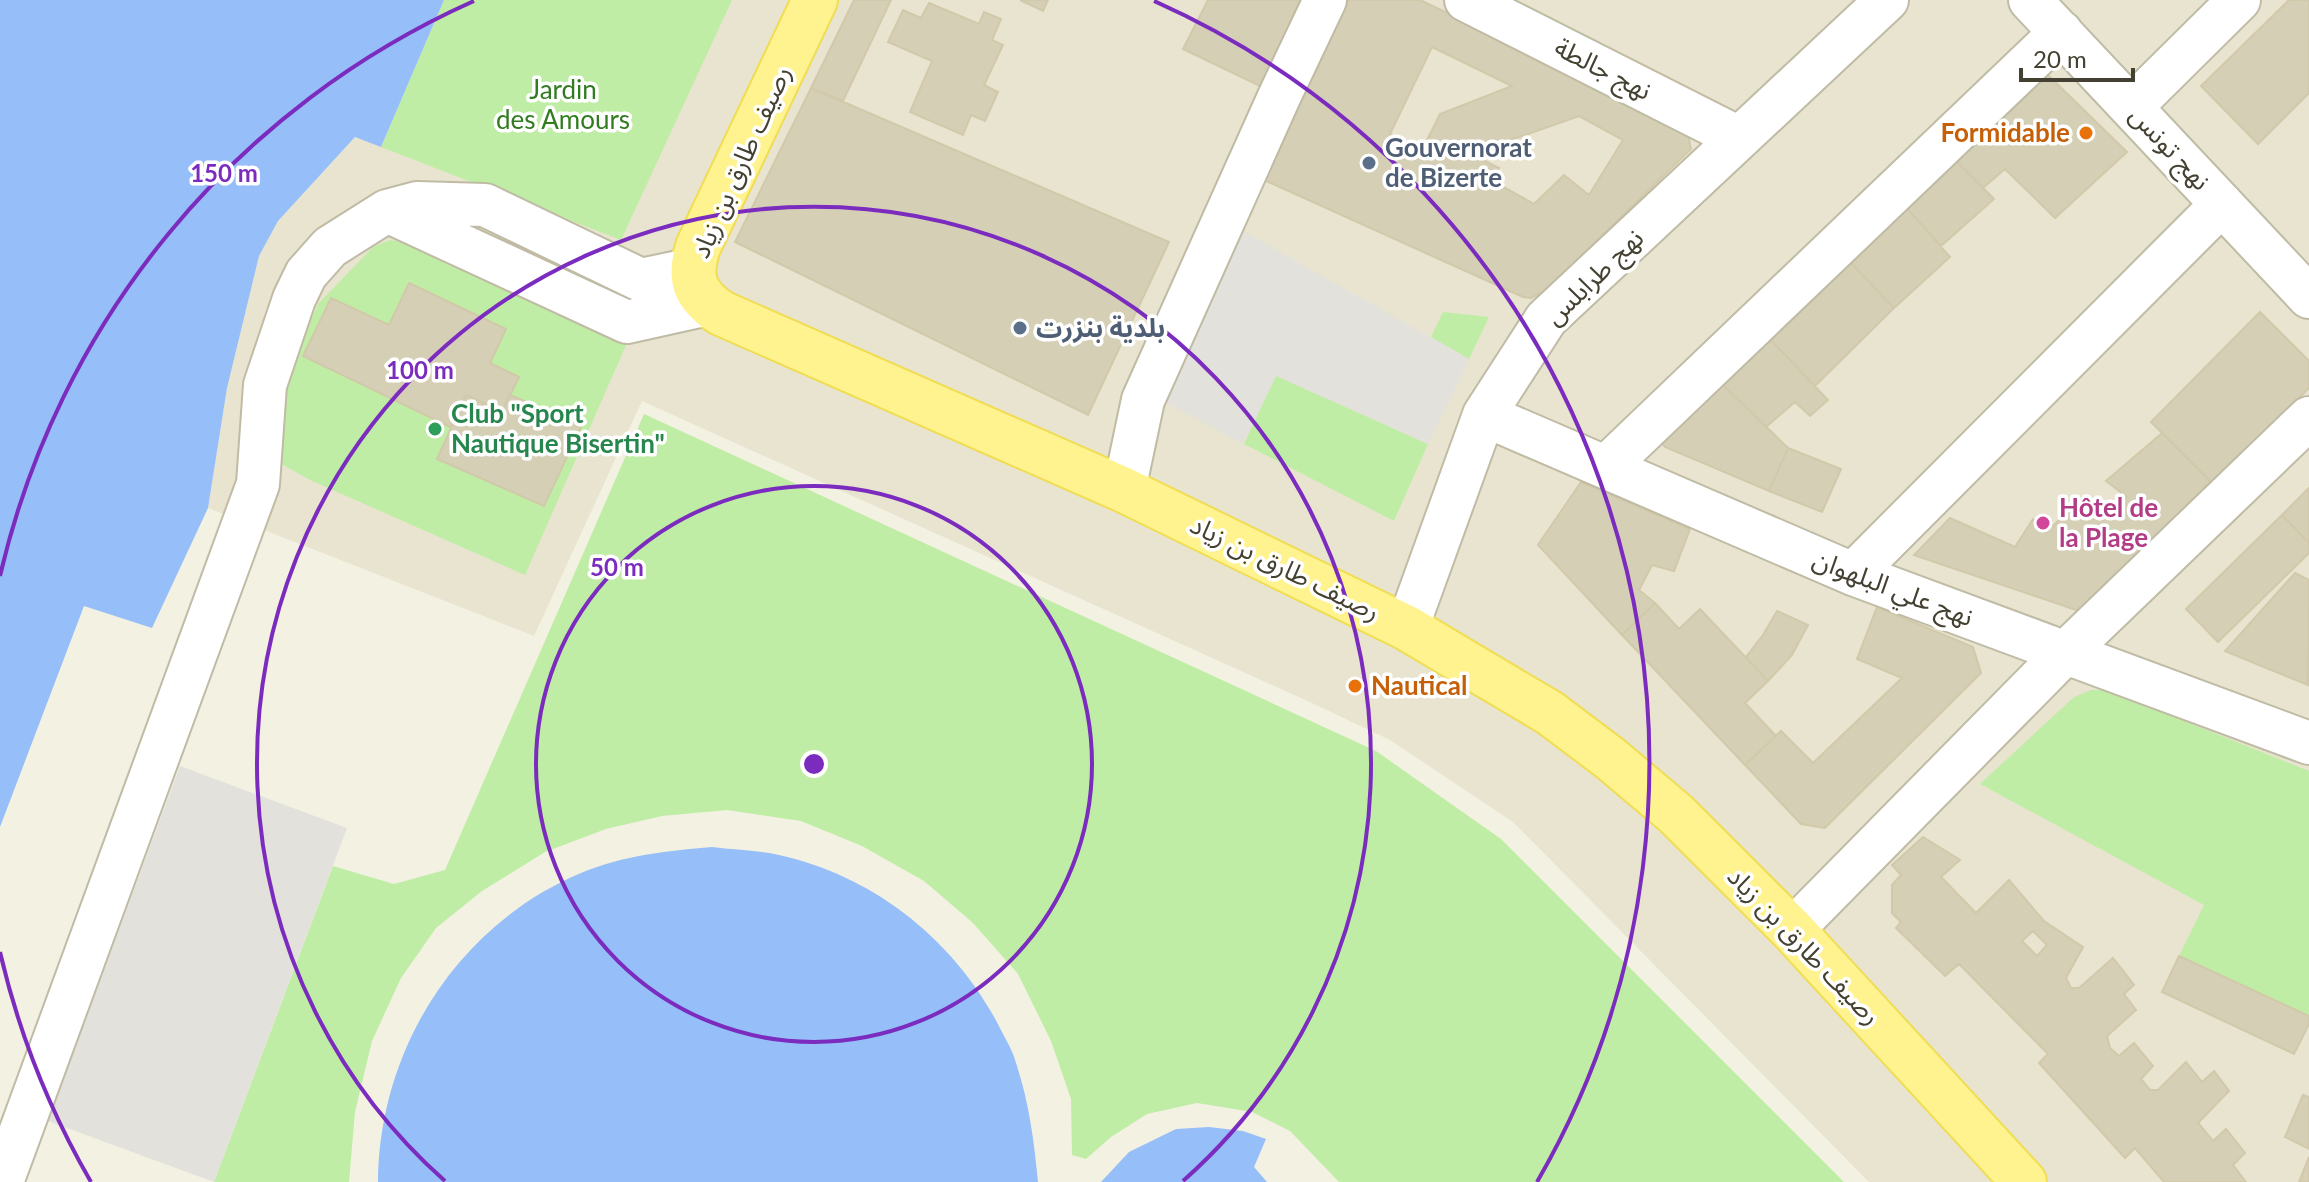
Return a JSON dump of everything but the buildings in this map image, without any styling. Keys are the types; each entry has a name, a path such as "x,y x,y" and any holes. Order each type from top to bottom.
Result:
{"main road":[{"name":"رصيف طارق بن زياد","path":"815,0 698,247 700,287 735,320 1124,490 1407,628 1550,713 1676,814 1792,930 2024,1182"}],"street":[{"path":"1124,490 1143,400 1325,0"},
{"name":"نهج جالطة","path":"1466,0 1739,138"},
{"name":"نهج طرابلس","path":"1407,628 1484,415 1546,319 1887,0"},
{"name":"نهج تونس","path":"2030,0 2309,297"},
{"path":"2131,107 2239,0"},
{"path":"1606,467 2061,32"},
{"path":"2,1182 258,484 265,385 294,299 306,274 330,247 387,211 417,203 485,205 641,280 700,287"},
{"path":"1853,574 2222,204"},
{"name":"نهج علي البلهوان","path":"1484,415 1853,574 2309,743"},
{"path":"1792,930 2064,654 2309,418"}],"shaded area":[{"path":"444,0 2309,0 2309,1182 1869,1182 1513,822 1390,740 642,401 534,636 208,508 227,388 259,256 278,221 355,137 381,146"},
{"path":"1243,231 1469,359 1428,444 1276,376 1243,444 1167,403"},
{"path":"180,766 347,828 214,1182 48,1121"}],"green space":[{"name":"Jardin des Amours","path":"444,0 732,0 621,240 381,147"},
{"name":"Club \"Sport Nautique Bisertin\"","path":"390,240 407,243 627,343 525,575 310,480 278,462 283,385 318,304 373,247"},
{"path":"1443,312 1489,317 1469,359 1431,337"},
{"path":"1276,375 1428,444 1394,521 1244,444"},
{"path":"644,414 1376,751 1501,839 1844,1182 1339,1182 1290,1131 1252,1112 1197,1103 1147,1114 1111,1137 1086,1159 1072,1155 1071,1099 1051,1041 1018,974 973,923 924,881 862,846 801,821 727,810 662,816 606,829 545,852 482,891 436,928 401,978 372,1041 355,1112 349,1182 214,1182 333,866 394,884 445,870"},
{"path":"2091,690 2106,690 2309,771 2309,1016 2179,956 2204,905 1980,784 2074,697"}],"water":[{"path":"0,0 444,0 381,147 355,137 278,221 259,256 227,388 208,508 152,628 84,606 0,827"},
{"path":"712,847 779,855 848,879 880,896 937,941 983,998 1013,1054 1028,1107 1038,1182 378,1182 382,1133 393,1085 410,1039 433,997 463,959 497,925 537,896 581,873 629,858"},
{"path":"1209,1127 1243,1131 1266,1139 1254,1167 1267,1182 1101,1182 1129,1152 1176,1129"}],"place":[{"name":"Formidable","path":"2086,133"},
{"name":"Gouvernorat de Bizerte","path":"1369,163"},
{"name":"بلدية بنزرت","path":"1020,328"},
{"name":"Club \"Sport Nautique Bisertin\"","path":"435,429"},
{"name":"Hôtel de la Plage","path":"2043,523"},
{"name":"Nautical","path":"1355,686"}]}
